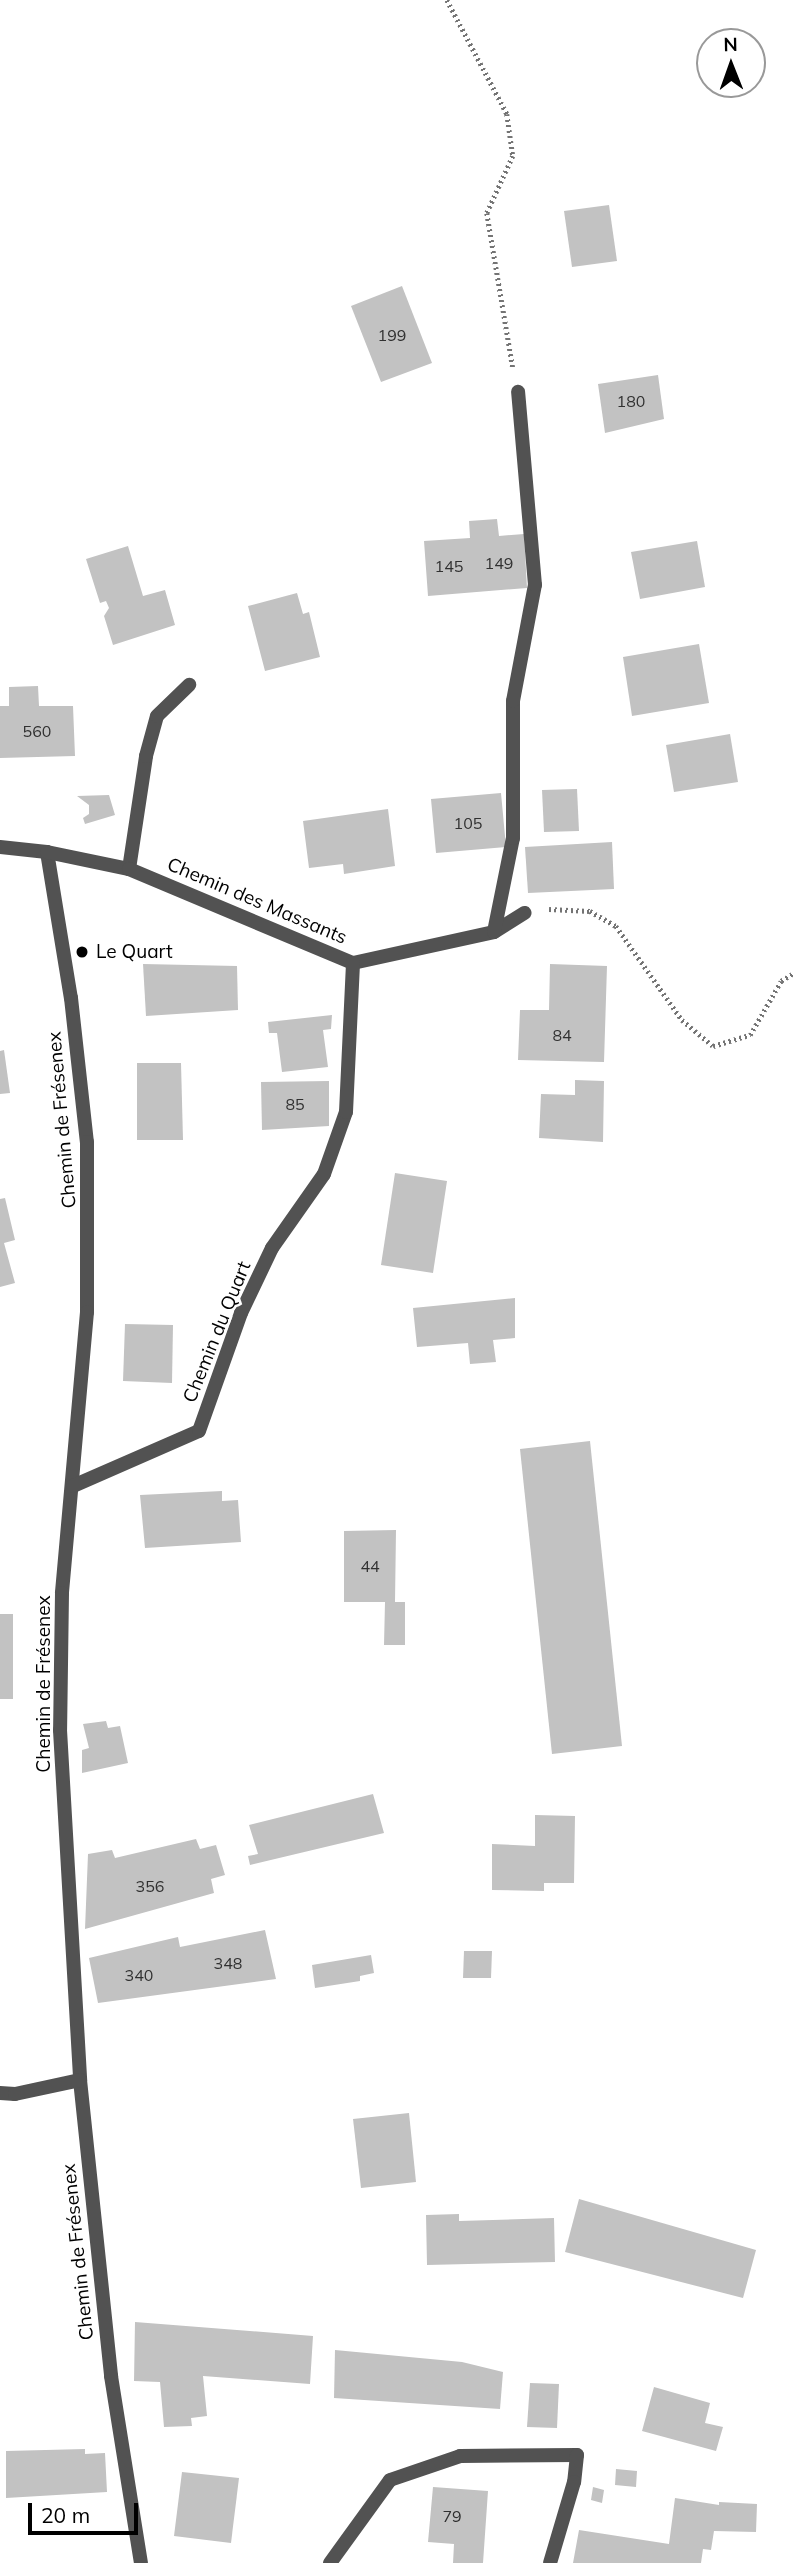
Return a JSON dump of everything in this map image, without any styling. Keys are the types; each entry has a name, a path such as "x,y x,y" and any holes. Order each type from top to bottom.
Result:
{"street":[{"path":"495,932 513,838 513,701 535,585 518,393"},
{"path":"129,869 146,756 157,716 189,685"},
{"path":"0,846 47,852"},
{"name":"Chemin des Massants","path":"47,852 129,869 353,963 495,932 524,913"},
{"name":"Chemin de Frésenex","path":"47,852 71,998 87,1142 87,1312 62,1593 60,1730 80,2080 111,2376 141,2563"},
{"name":"Chemin du Quart","path":"73,1486 198,1431 241,1313 272,1248 324,1174 346,1112 353,963"},
{"path":"0,2093 15,2094 80,2080"},
{"path":"330,2563 390,2480 460,2456 577,2455 575,2482 550,2563"}],"path":[{"path":"447,0 507,114 513,156 487,214 496,288 518,393"},
{"path":"524,913 555,909 590,911 616,926 682,1020 713,1046 750,1035 781,981 794,973"}],"building":[{"path":"609,205 617,261 572,267 564,211"},
{"path":"402,286 432,363 381,382 351,306"},
{"path":"658,375 664,419 605,433 598,384"},
{"path":"497,519 499,536 524,534 527,588 428,596 424,541 470,538 469,521"},
{"path":"697,541 705,587 640,599 631,552"},
{"path":"128,546 143,596 165,590 175,625 113,645 104,616 109,608 106,601 100,603 86,559"},
{"path":"297,593 303,614 309,612 320,657 265,671 248,606"},
{"path":"699,644 709,703 632,716 623,657"},
{"path":"38,686 39,706 73,706 75,756 0,758 0,706 9,706 9,687"},
{"path":"730,734 738,782 674,792 666,745"},
{"path":"577,789 579,831 544,832 542,790"},
{"path":"501,793 506,847 436,853 431,799"},
{"path":"109,795 115,815 85,824 83,818 89,814 89,805 77,796"},
{"path":"388,809 395,866 344,874 343,864 309,868 303,821"},
{"path":"612,842 614,889 528,893 525,847"},
{"path":"143,964 237,966 238,1010 146,1016"},
{"path":"550,964 607,966 604,1062 518,1060 520,1010 549,1010"},
{"path":"332,1015 331,1029 323,1030 328,1067 282,1072 277,1033 269,1033 268,1022"},
{"path":"4,1050 10,1093 0,1094 0,1051"},
{"path":"137,1063 181,1063 183,1140 137,1140"},
{"path":"575,1080 604,1081 603,1142 539,1138 541,1094 575,1095"},
{"path":"329,1081 329,1126 262,1130 261,1082"},
{"path":"395,1173 447,1181 433,1273 381,1265"},
{"path":"5,1198 15,1240 4,1243 15,1283 0,1287 0,1199"},
{"path":"515,1298 515,1338 493,1340 496,1362 470,1364 468,1343 417,1347 413,1308"},
{"path":"125,1324 173,1325 172,1383 123,1381"},
{"path":"590,1441 622,1746 552,1754 520,1449"},
{"path":"222,1491 222,1501 238,1500 241,1542 145,1548 140,1495"},
{"path":"396,1530 395,1602 405,1602 405,1645 384,1645 385,1602 344,1602 344,1531"},
{"path":"0,1614 13,1614 13,1699 0,1699"},
{"path":"106,1721 108,1728 120,1726 128,1763 82,1773 82,1750 89,1748 83,1724"},
{"path":"373,1794 384,1833 250,1865 248,1856 258,1854 249,1825"},
{"path":"535,1815 575,1816 574,1883 544,1883 544,1891 492,1890 492,1844 535,1846"},
{"path":"196,1839 200,1849 216,1845 225,1875 211,1879 214,1893 85,1929 88,1854 112,1850 115,1858"},
{"path":"265,1930 276,1979 98,2003 89,1958 178,1937 180,1947"},
{"path":"464,1951 492,1951 491,1978 463,1978"},
{"path":"371,1955 374,1973 360,1976 360,1981 315,1988 312,1965"},
{"path":"409,2113 416,2182 361,2188 353,2119"},
{"path":"579,2199 756,2250 743,2298 565,2252"},
{"path":"459,2214 459,2221 554,2218 555,2262 427,2265 426,2215"},
{"path":"135,2322 313,2336 310,2384 203,2376 207,2416 191,2418 192,2426 164,2427 160,2382 134,2381"},
{"path":"335,2350 462,2362 503,2372 500,2409 334,2398"},
{"path":"530,2383 559,2384 557,2428 527,2427"},
{"path":"654,2387 710,2403 705,2423 723,2427 716,2451 642,2431"},
{"path":"85,2449 85,2454 105,2453 107,2492 6,2498 6,2451"},
{"path":"616,2469 637,2471 636,2487 615,2485"},
{"path":"182,2472 239,2478 231,2543 174,2536"},
{"path":"433,2487 488,2491 483,2563 453,2563 454,2544 428,2542"},
{"path":"593,2487 604,2490 602,2503 591,2500"},
{"path":"675,2498 719,2505 719,2502 757,2504 756,2532 714,2531 711,2550 703,2549 701,2563 573,2563 579,2530 669,2544"}],"place":[{"name":"Le Quart","path":"82,952"}]}
